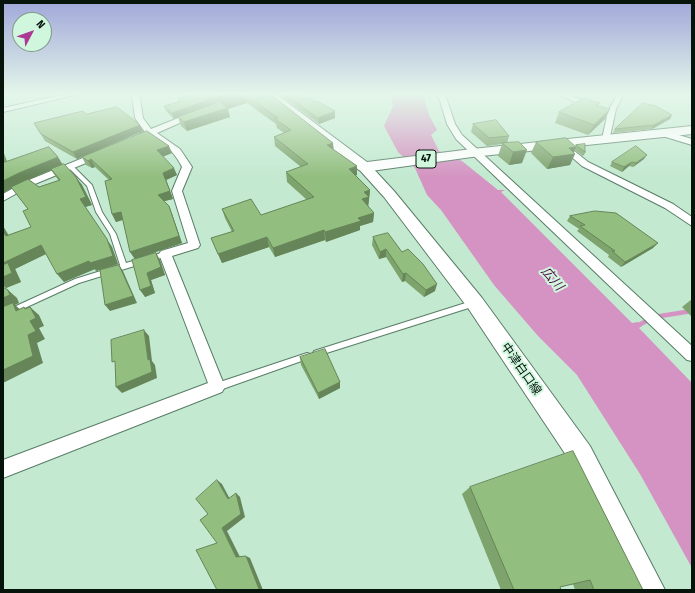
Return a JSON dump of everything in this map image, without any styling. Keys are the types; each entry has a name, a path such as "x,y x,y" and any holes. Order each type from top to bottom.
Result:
{"main road":[{"path":"309,122 372,166"},
{"name":"47","path":"372,166 475,153 692,130"},
{"name":"中津白口線","path":"372,166 389,194 475,302 581,455 650,590"}],"street":[{"path":"3,469 217,387 165,254 194,245 177,191 187,167 176,149 150,132 140,122"},
{"path":"136,138 177,122"},
{"path":"450,122 460,137 475,153 692,355"},
{"path":"606,139 610,122"},
{"path":"662,133 692,142"},
{"path":"562,144 585,164 670,206 692,222"},
{"path":"3,198 27,184 110,149"}],"lane":[{"path":"70,166 90,185 99,212 113,234 124,266"},
{"path":"3,315 77,281 165,254"},
{"path":"217,387 475,302"}],"water":[{"name":"広川","path":"386,122 433,122 437,130 431,135 439,151 462,161 498,190 505,190 501,192 632,323 638,322 642,326 639,328 692,383 692,568 640,474 577,375 538,336 494,285 441,210 427,195 415,168 398,152 384,126"}],"building":[{"path":"39,122 136,122 140,125 73,152 41,134 34,123"},
{"path":"279,122 306,122 333,143 327,145 357,166 349,169 370,190 364,192 369,197 362,199 374,213 358,218 361,221 325,232 324,230 273,248 267,237 218,254 211,238 234,231 222,209 251,199 261,215 314,197 286,172 308,164 274,137 291,130"},
{"path":"497,122 509,136 489,138 473,124"},
{"path":"585,122 597,122 594,125"},
{"path":"623,122 660,122 654,125 615,129"},
{"path":"147,131 169,146 157,150 174,168 163,173 170,191 158,195 169,206 179,236 130,252 121,212 112,214 105,181 112,179 91,159 88,161 82,157"},
{"path":"566,138 576,147 569,148 575,154 553,157 536,142"},
{"path":"519,142 527,150 513,152 502,143"},
{"path":"585,144 585,152 576,145"},
{"path":"636,146 647,155 636,163 632,162 624,167 612,162"},
{"path":"49,147 58,157 3,181 3,159 4,162"},
{"path":"64,164 76,177 86,197 80,199 107,239 113,256 90,263 89,261 57,274 41,245 3,263 3,231 6,236 31,227 23,211 28,209 11,187 28,179 39,187 60,180 51,169"},
{"path":"595,211 616,213 658,243 625,262 612,251 615,251 580,226 585,225 570,216"},
{"path":"388,233 402,252 408,249 423,264 437,284 426,290 406,273 403,274 386,249 380,252 373,237"},
{"path":"156,253 161,267 147,273 151,286 140,290 132,260"},
{"path":"8,263 12,273 3,277 3,265"},
{"path":"119,265 133,296 105,305 100,270"},
{"path":"3,287 8,290 10,295 3,298"},
{"path":"13,303 16,311 24,307 25,309 30,307 36,318 30,321 36,331 28,335 33,356 3,370 3,307"},
{"path":"144,330 148,360 150,359 152,372 116,387 115,361 112,362 111,340"},
{"path":"325,349 340,382 318,393 300,357"},
{"path":"573,451 643,590 594,590 590,580 560,587 561,590 514,590 470,487"},
{"path":"217,480 228,499 236,493 241,514 222,528 236,557 246,556 259,589 258,590 217,590 196,550 217,543 200,520 208,514 196,499"}],"waterway":[{"path":"637,326 654,317 692,311"}]}
